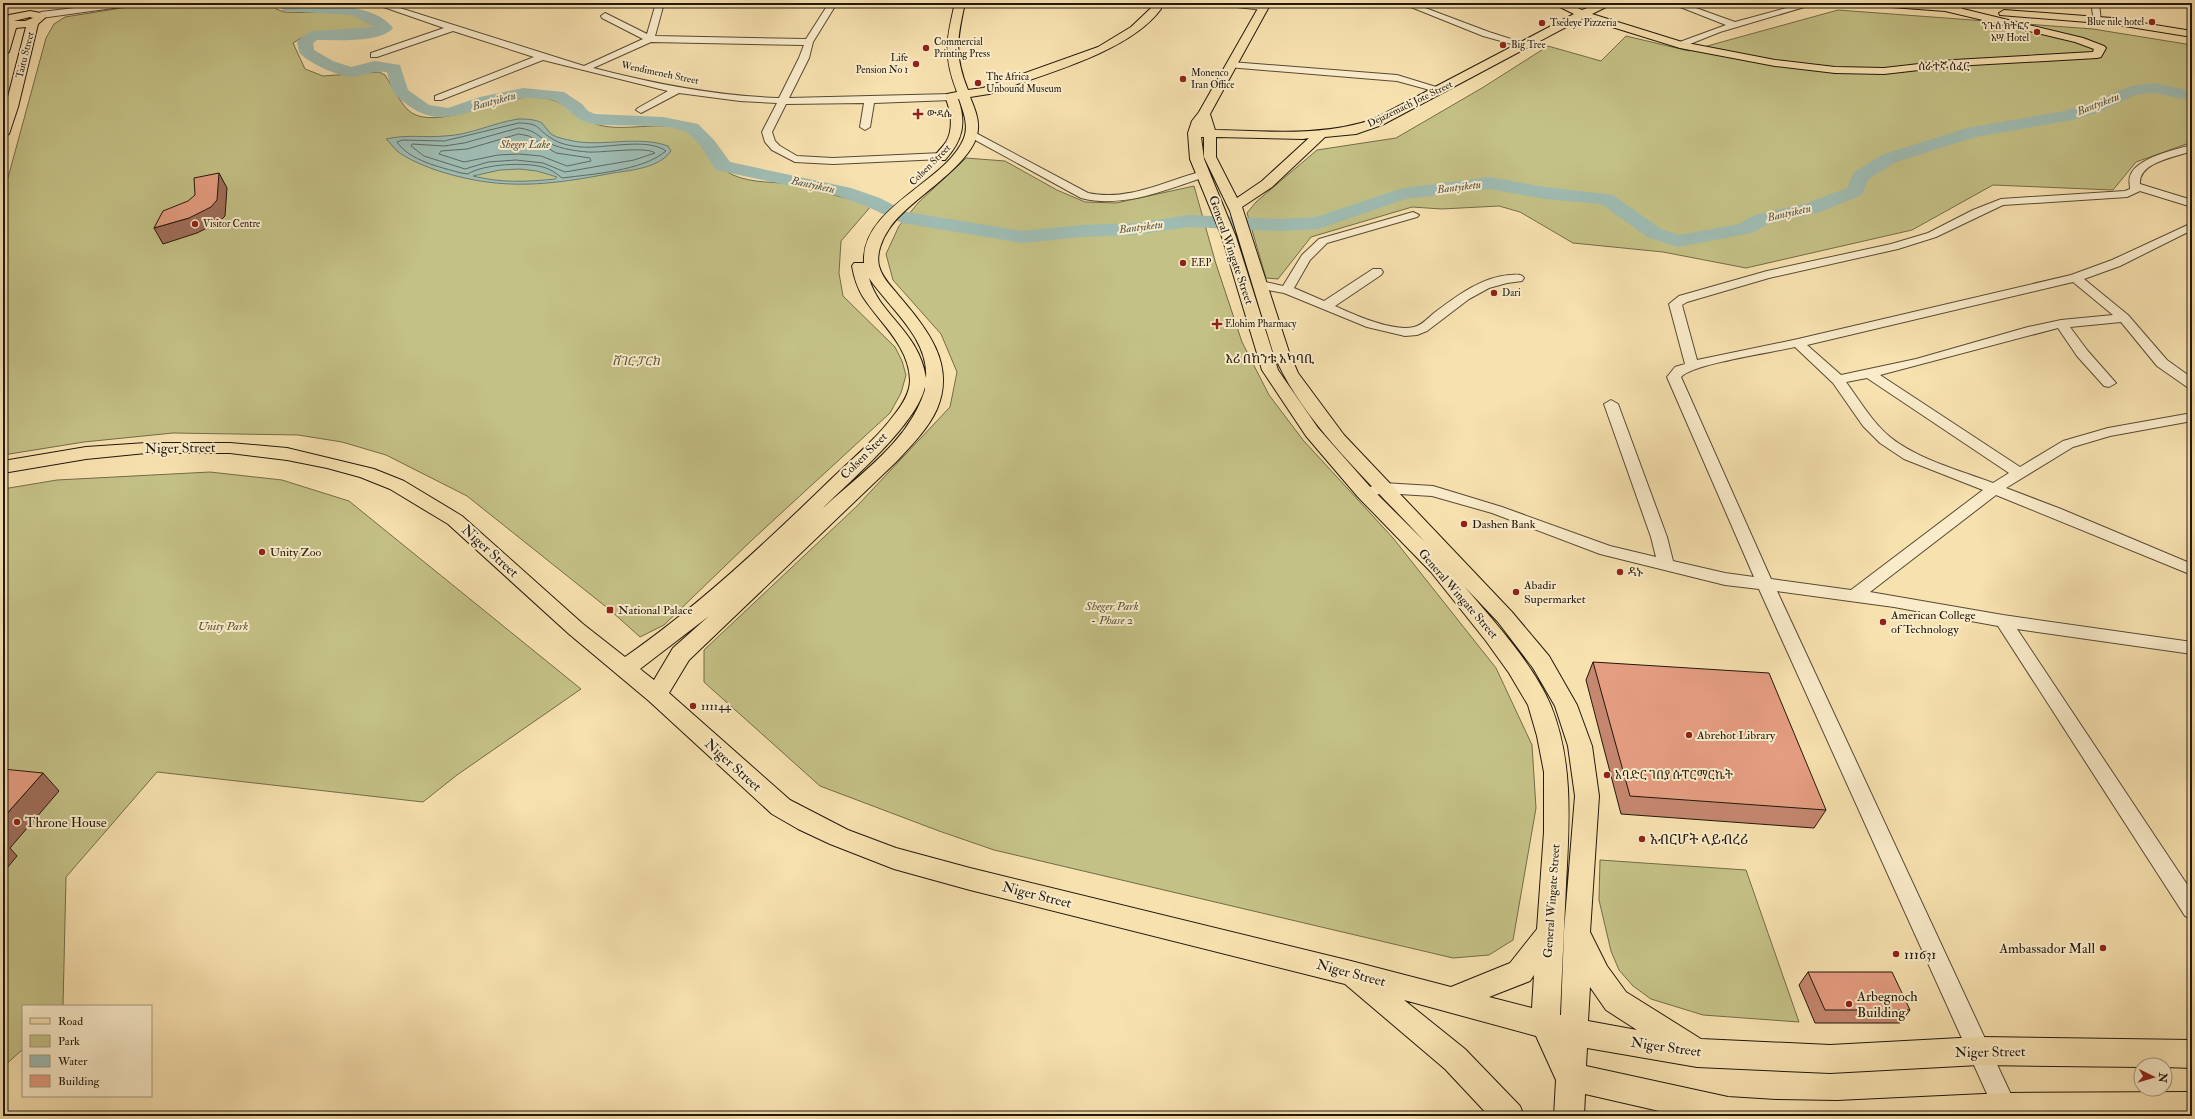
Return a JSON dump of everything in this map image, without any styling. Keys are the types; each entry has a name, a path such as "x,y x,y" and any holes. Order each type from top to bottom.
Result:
{"main road":[{"name":"Taitu Street","path":"19,15 24,3"},
{"name":"Taitu Street","path":"5,123 16,76 44,3"},
{"path":"940,60 940,42 950,3"},
{"path":"883,219 920,190 957,156 966,147 972,134 970,113 957,96 952,59 952,37 960,3"},
{"path":"957,96 985,91 1102,49 1136,29 1156,9 1156,3"},
{"path":"1557,3 1582,14 1680,45 1775,63 1835,70 1884,71 1954,63 2097,55 2100,48 2079,40 1945,8"},
{"name":"Dejazemach Jote Street","path":"1210,139 1253,135 1321,134 1356,130 1378,122 1582,14 1608,3"},
{"path":"1878,3 2098,20 2192,34"},
{"path":"1210,139 1194,133 1198,121 1204,114 1265,5"},
{"path":"7,22 19,15 38,17"},
{"path":"7,22 38,17"},
{"name":"Taitu Street","path":"3,52 7,22"},
{"path":"3,84 16,76"},
{"name":"Colsen Street","path":"906,189 942,156 953,142 957,132 957,96 946,83"},
{"name":"General Wingate Street","path":"1204,114 1210,139 1210,156 1235,208 1236,237 1257,331 1270,370 1284,393 1312,432 1374,490 1414,518 1500,611 1541,662 1566,705 1580,746 1587,796 1577,931 1569,1116"},
{"name":"General Wingate Street","path":"1194,133 1197,159 1219,212 1236,237 1262,285 1281,352 1290,374 1374,490 1438,567 1517,667 1539,705 1549,736 1556,772 1556,832 1545,1025 1570,1077"},
{"path":"1235,208 1267,184 1321,134"},
{"name":"Colsen Steet","path":"624,669 659,646 727,590 871,450 924,394 918,380 914,356 903,339 878,308 860,275 859,247 865,231 883,219 906,189"},
{"path":"656,695 680,655 825,516 888,459 927,410 924,394"},
{"name":"Niger Street","path":"3,467 86,453 146,448 186,447 230,448 287,454 368,473 403,489 455,520 624,669 656,695 781,807 807,822 839,837 894,858 970,879 1351,973 1573,1032 1697,1053 1830,1059 1979,1051 2192,1054"},
{"path":"1517,667 1541,662"},
{"path":"1577,931 1597,975 1616,1001 1697,1053"},
{"path":"1450,1000 1520,972 1549,934"},
{"path":"1351,973 1455,1060 1509,1116"},
{"path":"1570,1077 1716,1114 1837,1116 2192,1107"}],"street":[{"path":"38,17 135,3"},
{"name":"Wendimeneh Street","path":"376,3 541,57 678,89 724,96 782,100 957,96"},
{"path":"650,39 660,3"},
{"path":"833,3 809,42 804,58 767,132 770,142 776,148 795,159 833,161 942,156"},
{"path":"1219,3 1265,5"},
{"path":"1405,3 1486,34 1526,45"},
{"path":"1674,3 1734,25"},
{"path":"1680,45 1734,25 1814,3"},
{"path":"2095,3 2098,20"},
{"path":"605,16 650,39"},
{"path":"374,55 453,28"},
{"path":"586,68 650,39 809,42"},
{"path":"438,98 541,57"},
{"path":"1231,65 1397,78 1440,90"},
{"path":"641,110 678,89"},
{"path":"865,127 870,99"},
{"path":"972,134 1085,196 1095,200 1121,198 1204,174"},
{"path":"1692,366 1675,304 1683,299 1767,275 1894,247 1932,235 1977,212 2001,202 2127,194 2135,191 2134,178 2138,171 2149,164 2192,148"},
{"path":"2135,186 2192,204"},
{"path":"1287,290 1296,271 1311,249 1323,241 1413,215"},
{"path":"2007,1112 1727,501 1674,377 1680,370 1692,366 1798,343 2075,278 2116,263 2192,226"},
{"path":"1326,306 1378,272"},
{"path":"1262,285 1287,290 1386,328 1404,332 1418,331 1476,290 1506,278 1518,278"},
{"path":"2075,278 2124,318 2154,355 2192,384"},
{"path":"1838,380 1919,362 2028,331 2061,324 2124,318"},
{"path":"2061,324 2082,353 2109,383"},
{"path":"1798,343 1838,380 1868,423 1885,440 1909,456 1996,488 2192,570"},
{"path":"1869,373 2019,473"},
{"path":"1611,404 1658,537 1666,565"},
{"path":"1855,595 1996,488 2068,444 2108,432 2192,417"},
{"path":"1374,490 1433,491 1497,510 1606,550 1725,579 1855,595 2003,621 2192,648"},
{"path":"2003,621 2192,910"}],"green space":[{"name":"ሸገር ፓርክ","path":"153,3 277,3 276,9 284,12 333,13 358,16 369,20 377,26 375,28 365,30 333,31 312,34 293,43 305,69 323,76 379,72 385,75 408,110 417,116 429,118 471,111 512,99 533,97 556,101 588,121 603,126 669,126 680,128 695,133 699,136 714,161 733,175 748,180 796,185 872,205 841,241 839,273 843,296 895,347 902,361 906,375 901,393 890,413 752,540 664,625 640,637 610,610 467,496 386,455 342,442 298,435 173,433 84,442 3,455 3,196 46,38 54,24 65,17"},
{"path":"1838,10 2093,29 2192,45 2192,142 2136,162 2113,190 1993,185 1912,230 1746,268 1663,252 1573,243 1520,212 1499,206 1442,209 1412,207 1311,237 1278,279 1266,278 1247,213 1256,202 1317,150 1396,138 1482,88 1548,46 1601,61 1626,36 1689,51"},
{"name":"Sheger Park - Phase 2","path":"966,158 1005,161 1057,190 1085,202 1116,203 1194,186 1216,264 1242,342 1269,395 1303,440 1393,538 1496,668 1532,745 1536,808 1513,940 1489,955 1453,958 994,850 820,786 704,682 704,650 857,506 950,407 957,372 941,334 893,280 886,254 899,226 918,203"},
{"name":"Unity Park","path":"210,472 282,480 349,501 581,689 457,775 423,802 157,772 66,877 63,1005 22,1005 22,1050 3,1067 3,489 57,480"},
{"path":"1600,860 1746,870 1799,1022 1703,1015 1651,999 1633,986 1619,970 1611,951 1599,900"}],"water":[{"name":"Sheger Lake","path":"527,119 536,121 542,123 552,135 573,141 597,143 644,141 668,146 671,151 660,161 637,169 568,181 507,184 465,178 431,168 400,153 386,139 454,135 509,121","holes":["520,169 537,171 557,177 555,179 534,181 514,181 494,180 473,176 500,170"]}],"building":[{"path":"219,173 217,200 211,207 189,218 154,228 163,211 188,201 195,195 194,178"},
{"name":"Abrehot Library","path":"1593,662 1769,673 1826,810 1630,796"},
{"path":"3,769 43,773 3,818"},
{"path":"1808,972 1892,972 1910,1010 1825,1010"}],"waterway":[{"name":"Bantyiketu","path":"284,3 288,8 354,11 374,20 385,28 375,33 313,36 305,41 307,52 327,64 350,72 375,66 394,68 400,92 424,109 449,113 486,101 523,93 558,96 576,108 582,115 593,119 663,122 692,128 708,144 723,166 844,192 873,202 902,217 1022,237 1082,231 1136,229 1189,221 1280,225 1318,223 1360,210 1403,194 1489,183 1545,193 1606,199 1624,210 1654,233 1678,241 1745,229 1762,219 1813,208 1855,191 1861,176 1890,158 1973,132 2066,116 2094,108 2131,91 2154,88 2192,96"}],"place":[{"name":"Blue nile hotel","path":"2152,22"},
{"name":"Tsedeye Pizzeria","path":"1542,23"},
{"name":"ንጉስ ክትፎና አሣ Hotel","path":"2037,32"},
{"name":"Big Tree","path":"1503,45"},
{"name":"Commercial Printing Press","path":"926,48"},
{"name":"Life Pension No 1","path":"916,64"},
{"name":"Monenco Iran Office","path":"1183,79"},
{"name":"The Africa Unbound Museum","path":"978,83"},
{"name":"ውዳሴ","path":"918,114"},
{"name":"Visitor Centre","path":"195,224"},
{"name":"EEP","path":"1183,263"},
{"name":"Dari","path":"1494,293"},
{"name":"Elohim Pharmacy","path":"1217,324"},
{"name":"Dashen Bank","path":"1464,524"},
{"name":"Unity Zoo","path":"262,552"},
{"name":"ዳኑ","path":"1620,572"},
{"name":"Abadir Supermarket","path":"1516,592"},
{"name":"National Palace","path":"610,610"},
{"name":"American College of Technology","path":"1883,622"},
{"name":"111144","path":"693,706"},
{"name":"Abrehot Library","path":"1689,735"},
{"name":"አባድር ገበያ ሱፐርማርኬት","path":"1607,775"},
{"name":"Throne House","path":"17,822"},
{"name":"አብርሆት ላይብረሪ","path":"1642,839"},
{"name":"Ambassador Mall","path":"2103,948"},
{"name":"111631","path":"1896,954"},
{"name":"Arbegnoch Building","path":"1849,1004"}],"district":[{"name":"ሰራተኛ ሰፈር","path":"1944,66"},
{"name":"እሪ በከንቱ አካባቢ","path":"1270,359"}]}
